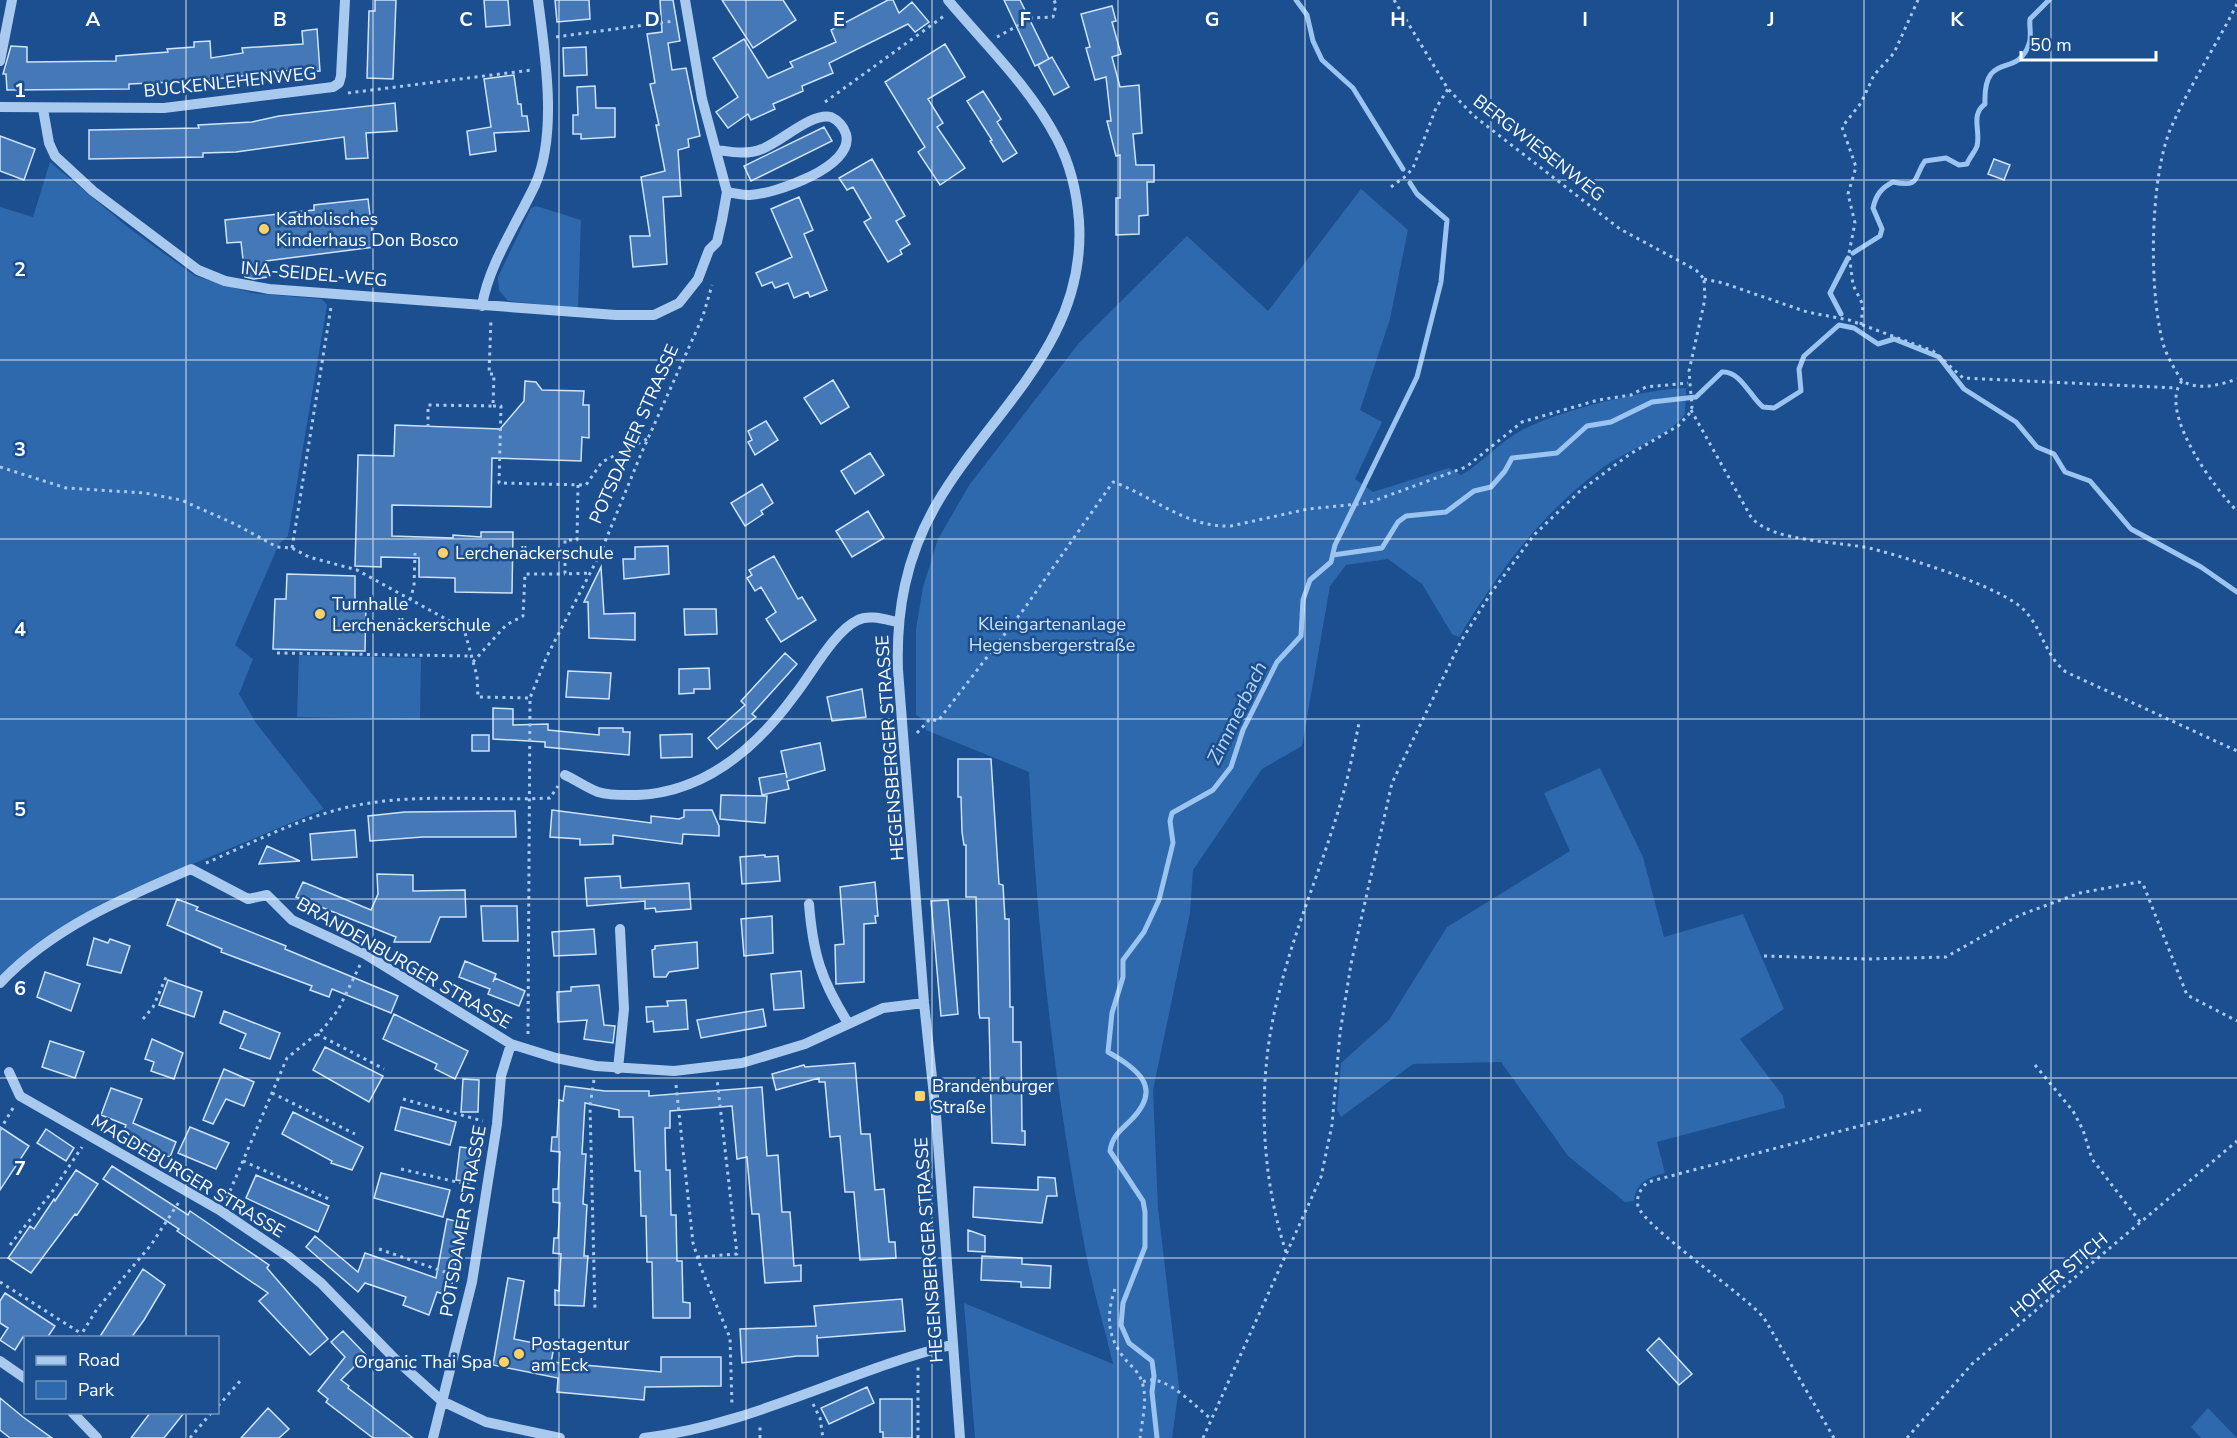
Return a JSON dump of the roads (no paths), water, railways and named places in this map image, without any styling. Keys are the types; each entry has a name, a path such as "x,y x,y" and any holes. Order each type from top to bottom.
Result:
{"street":[{"path":"0,61 12,0"},
{"name":"BUCKENLEHENWEG","path":"0,107 164,108 336,86 341,76 345,0"},
{"path":"487,306 487,278 536,184 542,160 547,110 538,0"},
{"path":"685,0 702,99 727,192 756,194 808,176 840,156 846,143 846,134 838,121 824,116 810,120 764,149 743,153 717,150"},
{"name":"HEGENSBERGER STRASSE","path":"951,4 1041,114 1062,149 1072,181 1078,214 1078,266 1067,309 1048,349 957,474 927,523 908,570 898,622 898,670 924,1003 936,1114 951,1345 960,1438"},
{"name":"INA-SEIDEL-WEG","path":"43,109 49,143 58,161 188,264 207,275 237,284 487,306 616,315 654,315 670,309 686,296 698,279 709,250 717,242 727,192"},
{"path":"565,775 597,792 617,796 651,794 680,788 701,779 743,754 758,739 794,698 842,632 858,620 867,618 898,622"},
{"name":"BRANDENBURGER STRASSE","path":"0,983 37,950 86,918 139,891 191,869 248,899 267,895 292,920 365,954 511,1044 556,1058 596,1066 674,1071 716,1068 773,1055 883,1008 924,1003"},
{"path":"809,904 812,944 818,965 848,1023"},
{"path":"618,1069 624,1009 620,929"},
{"name":"POTSDAMER STRASSE","path":"433,1438 472,1282 488,1189 501,1076 511,1044"},
{"name":"MAGDEBURGER STRASSE","path":"9,1072 20,1096 221,1210 290,1257 321,1283 394,1358 442,1401 486,1422 560,1438"},
{"path":"644,1438 731,1420 808,1395 918,1353 951,1345"},
{"path":"0,1361 24,1378"},
{"path":"73,1414 97,1438"}],"waterway":[{"path":"1296,0 1307,15 1313,41 1322,60 1353,88 1403,169"},
{"path":"1853,253 1880,236 1882,229 1873,208 1882,189 1893,182 1909,184 1913,182 1925,161 1946,158 1959,165 1967,164 1977,146 1977,118 1985,104 1989,76 1995,70 2017,61 2024,55 2030,41 2030,19 2049,0"},
{"name":"Zimmerbach","path":"1157,1438 1152,1392 1154,1376 1152,1361 1129,1343 1121,1325 1123,1303 1145,1247 1145,1212 1143,1201 1110,1151 1120,1130 1141,1108 1146,1088 1137,1072 1108,1052 1112,1013 1123,977 1123,960 1144,932 1159,900 1173,843 1170,821 1172,813 1213,790 1231,767 1243,730 1277,662 1301,636 1303,600 1310,580 1331,562 1335,545 1417,377 1441,282 1447,220 1417,194 1410,183"},
{"path":"1841,314 1830,293 1848,258"},
{"name":"Zimmerbach","path":"1333,555 1382,548 1398,522 1406,516 1446,512 1474,491 1491,487 1505,471 1512,458 1557,453 1587,426 1611,422 1652,402 1696,397 1722,372 1734,375 1740,380 1763,407 1774,408 1801,391 1799,369 1804,356 1839,325 1854,328 1878,344 1894,339 1939,357 1964,389 2016,422 2037,447 2054,454 2065,472 2090,481 2131,529 2201,567 2237,592"}],"place":[{"name":"Katholisches Kinderhaus Don Bosco","path":"264,229"},
{"name":"Lerchenäckerschule","path":"443,553"},
{"name":"Turnhalle Lerchenäckerschule","path":"320,614"},
{"name":"Brandenburger Straße","path":"920,1096"},
{"name":"Postagentur am Eck","path":"519,1354"},
{"name":"Organic Thai Spa","path":"504,1362"}],"park label":[{"name":"Kleingartenanlage Hegensbergerstraße","path":"1052,634"}]}
